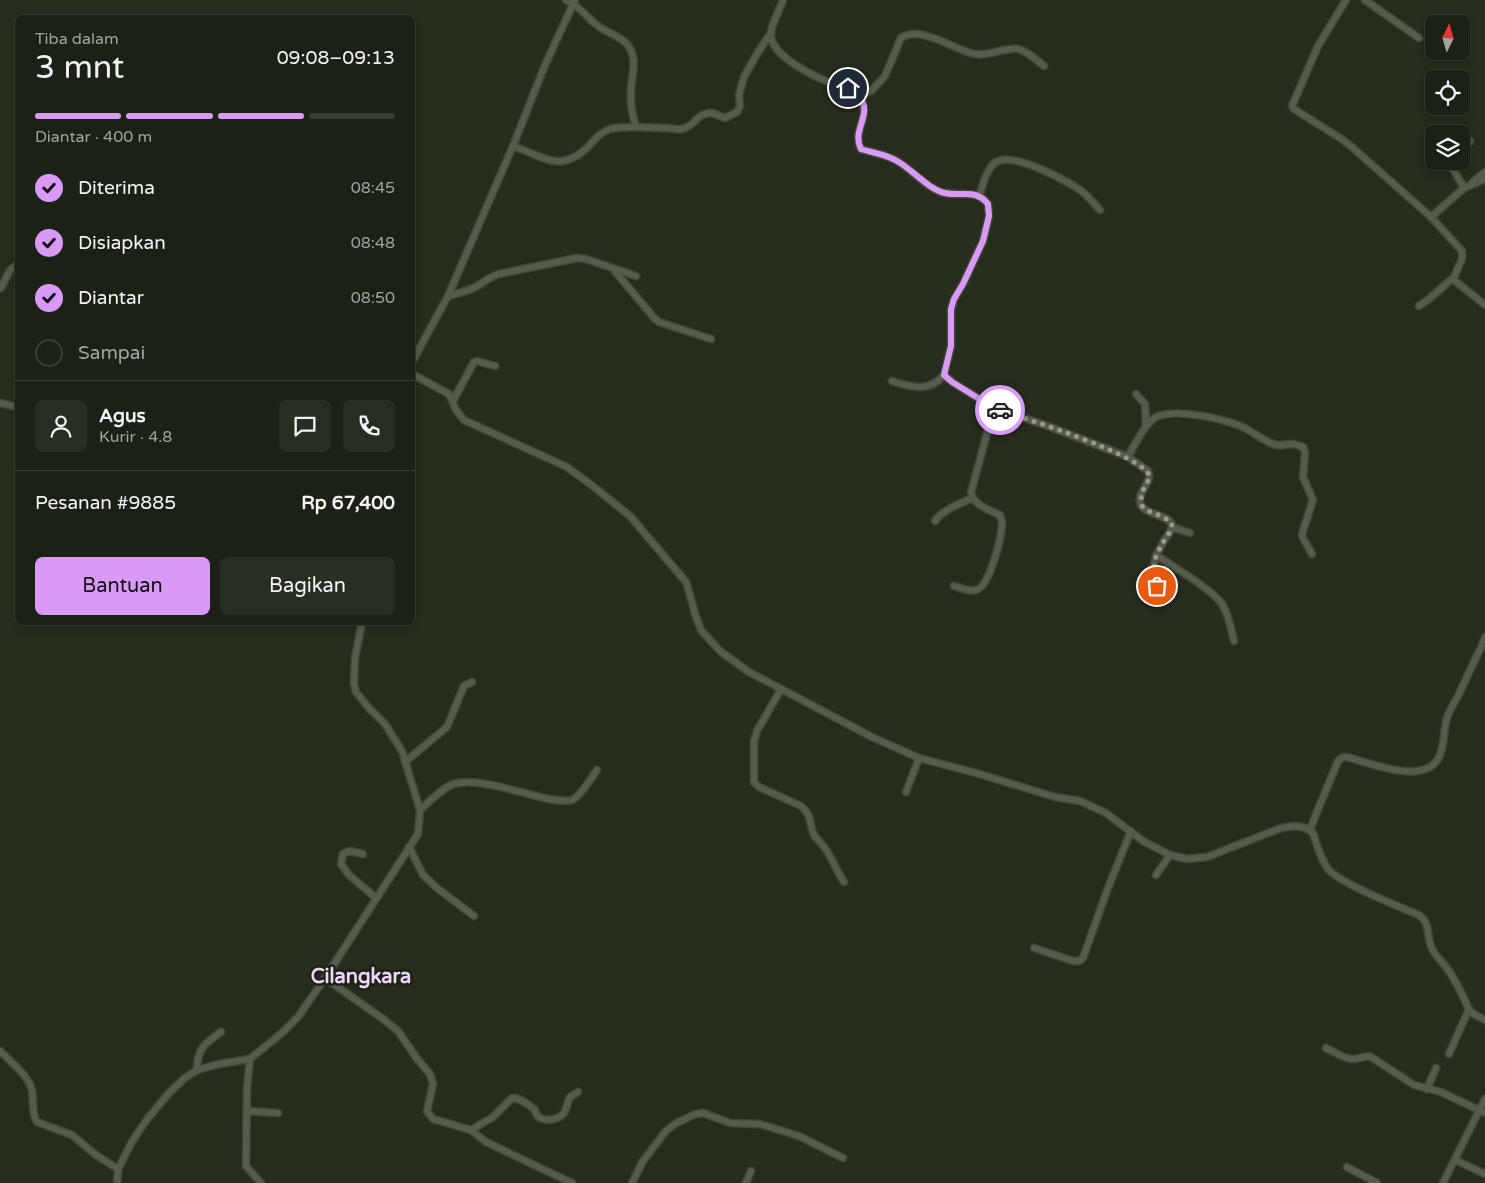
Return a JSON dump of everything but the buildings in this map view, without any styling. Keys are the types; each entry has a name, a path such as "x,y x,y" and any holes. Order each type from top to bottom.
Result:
{"street":[{"path":"566,0 574,2 600,28 621,39 630,49 634,59 631,89 632,111 636,125"},
{"path":"513,146 549,160 564,162 582,152 603,132 610,129 636,125 682,129 690,126 703,114 712,112 725,118 738,112 744,77 771,33 783,0"},
{"path":"1346,0 1318,46 1292,106 1344,140 1432,217 1462,251 1462,259 1454,277 1419,306"},
{"path":"1365,0 1419,38"},
{"path":"415,356 448,296 513,146 545,65 574,2"},
{"path":"771,33 772,40 784,57 804,70 848,88 858,95 865,106 858,139 861,149 896,160 935,189 945,193 966,193 979,196 988,204 989,216 987,227 978,254 954,299 951,309 951,346 944,375 937,383 926,386 912,387 892,381"},
{"path":"858,95 871,91 881,82 901,38 906,35 914,34 938,39 949,46 974,54 985,55 1017,49 1029,54 1044,66"},
{"path":"979,196 990,169 999,160 1005,159 1022,162 1065,181 1084,193 1100,210"},
{"path":"1454,170 1466,187"},
{"path":"1432,217 1485,172"},
{"path":"1466,187 1485,179"},
{"path":"448,296 470,290 485,282 491,276 577,258 586,259 636,276"},
{"path":"1,288 10,270 15,266"},
{"path":"613,269 659,322 711,339"},
{"path":"1454,277 1454,280 1485,305"},
{"path":"453,401 474,362 477,361 495,366"},
{"path":"944,375 994,408 1045,424 1128,457 1148,471 1150,479 1141,494 1142,506 1168,519 1172,527 1156,555 1153,570 1157,586"},
{"path":"415,376 447,393 464,420 567,467 630,516 686,582 694,614 701,630 720,650 742,667 874,738 919,758 1055,797 1080,801 1106,813 1143,841 1170,854 1187,859 1207,857 1281,828 1290,826 1310,829 1322,860 1331,873 1419,915 1425,920 1432,949 1454,978 1468,1009 1485,1020"},
{"path":"1136,394 1145,404 1146,426"},
{"path":"0,403 15,406"},
{"path":"954,586 972,590 980,588 990,572 1000,538 1002,523 1000,515 976,503 972,498 971,492 994,408"},
{"path":"1128,457 1146,426 1160,415 1172,413 1197,415 1234,424 1275,445 1294,444 1303,447 1305,452 1303,477 1313,500 1302,534 1312,554"},
{"path":"935,521 944,513 972,498"},
{"path":"1172,527 1190,534"},
{"path":"1156,555 1213,594 1222,605 1228,617 1234,641"},
{"path":"118,1183 118,1169 133,1140 148,1118 170,1092 185,1078 197,1070 250,1059 284,1032 298,1017 418,834 420,810 402,751 385,724 356,692 354,683 355,658 361,625"},
{"path":"1310,829 1340,758 1347,757 1399,771 1422,771 1432,766 1438,759 1447,718 1485,637"},
{"path":"405,762 447,727 464,686 472,682"},
{"path":"781,689 757,731 754,742 754,782 760,787 801,806 806,811 810,818 812,831 824,847 844,882"},
{"path":"906,792 919,758"},
{"path":"420,810 451,785 457,783 478,784 547,799 570,801 576,797 597,770"},
{"path":"1034,948 1073,961 1079,961 1083,958 1131,831"},
{"path":"409,847 423,875 474,916"},
{"path":"363,854 349,850 343,854 341,864 348,876 376,898"},
{"path":"1156,875 1170,854"},
{"path":"325,978 398,1031 430,1074 433,1084 427,1106 428,1114 442,1122 471,1130 486,1142 572,1183"},
{"path":"1449,1054 1468,1009"},
{"path":"197,1070 200,1050 209,1040 221,1032"},
{"path":"1326,1048 1350,1059 1371,1056 1414,1085 1441,1092 1482,1112"},
{"path":"0,1051 30,1084 33,1113 37,1122 72,1135 96,1155 118,1169"},
{"path":"250,1059 247,1088 246,1166 260,1183"},
{"path":"1427,1088 1436,1068"},
{"path":"471,1130 494,1118 512,1098 519,1099 530,1106 541,1119 558,1117 564,1112 570,1097 578,1092"},
{"path":"1443,1183 1482,1112 1485,1099"},
{"path":"247,1112 278,1113"},
{"path":"632,1183 643,1162 666,1131 695,1114 703,1113 730,1123 760,1124 799,1136 843,1158"},
{"path":"1455,1160 1485,1174"},
{"path":"1347,1167 1377,1183"},
{"path":"746,1183 751,1171"}],"way so far":[{"path":"1000,410 1045,424 1128,457 1150,473 1150,479 1140,497 1142,506 1168,519 1172,524 1171,530 1156,555 1153,570 1157,586"}],"district":[{"name":"Cilangkara","path":"361,977"}],"route":[{"path":"848,88 858,95 865,106 858,139 861,149 896,160 935,189 945,193 974,194 984,199 988,204 989,216 983,241 954,299 951,309 951,346 944,375 952,382 1000,410"}]}
